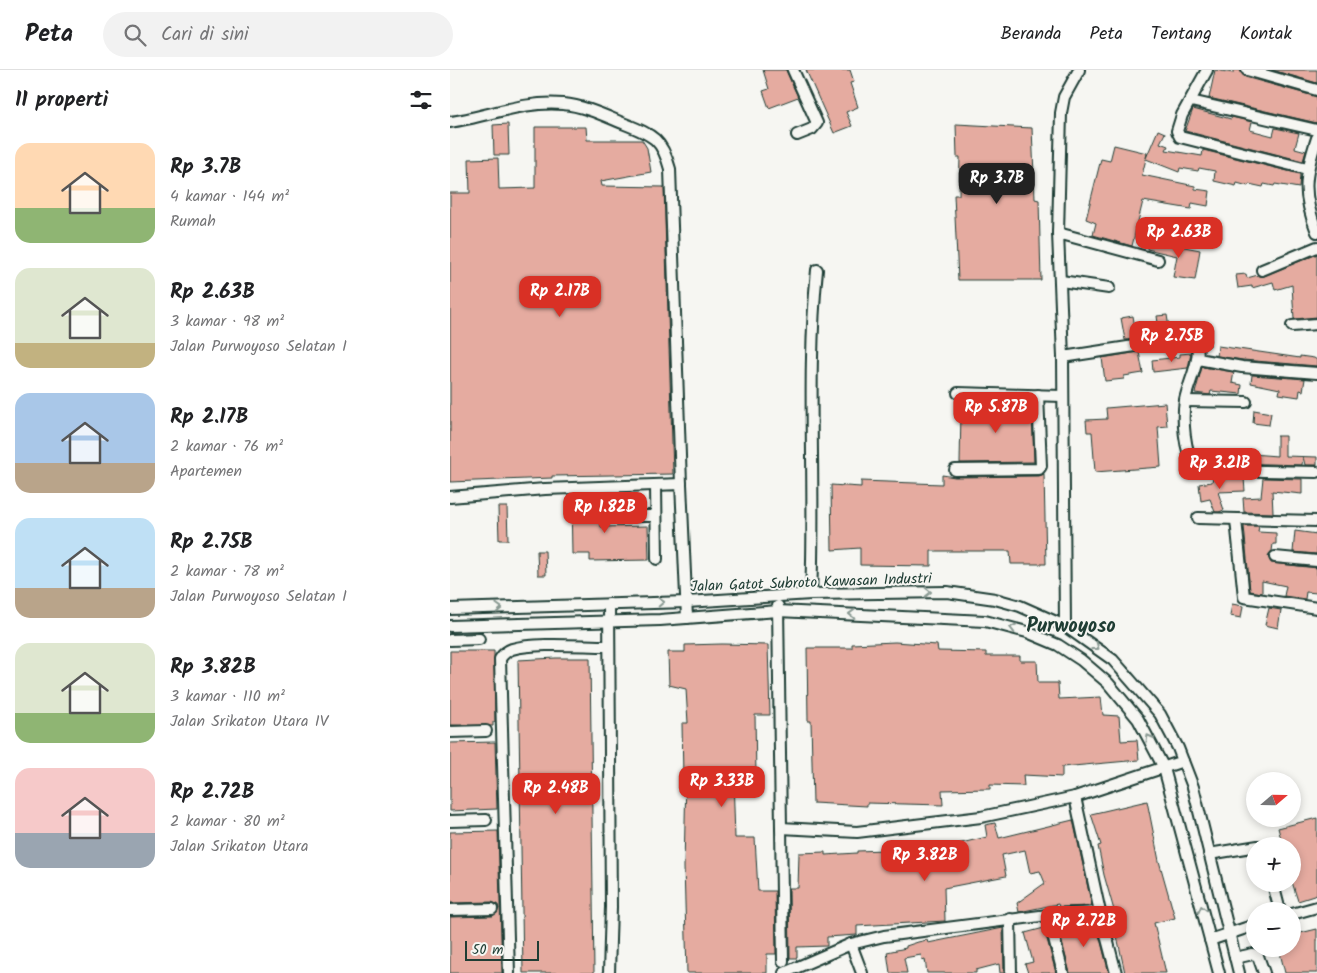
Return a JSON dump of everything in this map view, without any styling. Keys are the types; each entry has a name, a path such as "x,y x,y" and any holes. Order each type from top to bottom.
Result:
{"street":[{"path":"793,70 817,123 812,129 797,136"},
{"path":"1065,626 1063,358 1058,233 1061,113 1064,97 1079,70"},
{"path":"1207,70 1182,115 1177,131 1182,139 1307,169"},
{"path":"1247,70 1317,90"},
{"path":"1191,101 1317,130"},
{"path":"450,122 496,112 562,104 594,110 645,131 659,141 666,153 670,169 687,602 686,618"},
{"path":"1317,138 1307,169 1307,200 1317,232"},
{"path":"1058,233 1158,260"},
{"path":"1262,270 1317,248"},
{"path":"811,594 813,442 811,378 817,270"},
{"path":"1061,281 1109,288"},
{"path":"1292,326 1317,324"},
{"path":"1063,358 1192,337 1196,343 1198,359 1185,401 1186,438 1193,465 1198,470 1317,472"},
{"path":"1198,359 1242,367 1317,374"},
{"path":"958,393 1063,396"},
{"path":"955,470 1039,469 1041,466 1038,395"},
{"path":"1185,401 1246,402"},
{"path":"450,497 545,489 681,484"},
{"path":"656,486 657,559"},
{"path":"611,516 656,516"},
{"path":"1198,518 1317,521"},
{"path":"1236,520 1244,597 1317,608"},
{"path":"1274,557 1317,561"},
{"name":"Jalan Gatot Subroto Kawasan Industri","path":"450,609 687,602 811,594 947,592 995,599 1020,606 1065,626 1113,660 1160,714 1183,761 1193,788 1239,973"},
{"path":"778,596 783,962"},
{"path":"609,604 607,646 611,908 609,973"},
{"name":"Jalan Gatot Subroto Kawasan Industri","path":"450,626 608,622 778,611 985,621 1027,632 1058,645 1108,683 1138,719 1164,768 1220,973"},
{"path":"450,640 479,640"},
{"path":"509,973 500,659 504,653 512,649 537,646 607,646"},
{"path":"450,732 486,731"},
{"path":"781,828 857,832 981,817 1075,797 1183,761"},
{"path":"1075,797 1100,912 1116,973"},
{"path":"450,821 486,820"},
{"path":"1209,854 1246,848"},
{"path":"1301,911 1317,907"},
{"path":"450,910 492,909"},
{"path":"784,973 851,944 884,936 1010,919 1100,912"},
{"path":"1048,915 1063,973"},
{"path":"1010,919 1011,973"},
{"path":"1210,940 1246,928"},
{"path":"851,944 862,973"},
{"path":"1235,958 1253,954 1258,956 1264,973"}],"building":[{"path":"763,70 786,70 798,97 769,108 763,91 769,89"},
{"path":"806,70 850,70 854,82 850,83 858,107 846,112 852,126 834,133"},
{"path":"1215,70 1233,73 1233,70 1240,70 1245,77 1317,97 1317,123 1209,98"},
{"path":"1272,70 1317,70 1317,83"},
{"path":"1193,109 1231,119 1232,117 1252,122 1250,130 1273,136 1275,128 1299,133 1295,148 1306,151 1303,161 1185,131"},
{"path":"508,124 509,155 494,155 493,125"},
{"path":"956,124 1032,128 1035,199 1039,200 1041,280 958,280 954,195 959,195 960,157 957,157"},
{"path":"535,127 586,127 587,140 642,140 647,148 651,172 601,181 602,186 664,187 673,474 552,476 552,478 450,482 450,193 470,193 469,159 498,158 499,189 535,188"},
{"path":"1158,130 1165,133 1160,143 1168,146 1166,150 1202,156 1203,150 1300,174 1299,188 1275,184 1274,186 1264,184 1263,187 1237,183 1236,186 1214,181 1215,171 1199,168 1198,171 1180,168 1179,172 1146,159 1142,175 1210,191 1208,206 1192,203 1191,209 1143,201 1132,246 1093,235 1096,223 1086,219 1101,159 1110,161 1114,145 1147,153 1146,158"},
{"path":"1148,240 1200,250 1195,280 1173,277 1177,256 1147,249"},
{"path":"1317,254 1317,317 1294,319 1292,285 1275,290 1273,282 1252,288 1252,286 1238,288 1236,275 1246,274 1247,278 1258,275 1264,276"},
{"path":"1167,315 1170,334 1150,337 1149,324 1158,323 1157,316"},
{"path":"1133,316 1137,339 1125,340 1121,318"},
{"path":"1197,329 1210,329 1210,346 1204,346"},
{"path":"1218,346 1300,358 1300,356 1314,358 1317,360 1317,366 1217,356"},
{"path":"1139,352 1143,373 1124,376 1124,379 1105,381 1102,358"},
{"path":"1191,353 1188,368 1153,372 1152,360 1180,357 1180,354"},
{"path":"1202,367 1234,372 1232,383 1242,385 1241,394 1211,391 1210,395 1195,393"},
{"path":"1252,375 1305,379 1303,391 1300,390 1299,397 1279,394 1280,389 1251,383"},
{"path":"969,400 1016,402 1015,412 1032,412 1034,462 960,463 961,411 968,411"},
{"path":"1165,403 1167,426 1158,427 1161,467 1095,472 1092,432 1087,432 1086,420 1107,419 1106,408"},
{"path":"1254,410 1271,413 1269,425 1253,423"},
{"path":"1277,436 1285,436 1285,456 1317,457 1317,465 1305,465 1303,457 1302,465 1201,462 1202,454 1239,459 1239,453 1277,456"},
{"path":"1044,474 1046,564 1011,564 1010,551 931,551 931,566 860,565 860,548 832,550 831,485 861,487 861,481 942,484 942,475 955,477 1039,476"},
{"path":"1213,477 1244,478 1245,491 1218,492 1224,510 1219,512 1215,512 1210,499 1201,501 1199,484 1212,482"},
{"path":"1263,478 1302,479 1302,494 1272,491 1273,513 1244,512 1243,498 1261,497"},
{"path":"600,494 601,527 648,526 649,560 590,561 590,554 572,554 571,497"},
{"path":"498,507 507,507 508,540 499,540"},
{"path":"1244,526 1259,526 1258,532 1276,533 1276,544 1273,544 1272,551 1268,556 1271,563 1317,568 1317,593 1306,592 1305,599 1284,596 1286,586 1262,581 1262,593 1250,591"},
{"path":"1295,531 1317,534 1317,554 1293,552"},
{"path":"537,551 545,551 546,575 538,575"},
{"path":"1232,604 1243,606 1241,618 1230,616"},
{"path":"1269,608 1281,610 1278,628 1265,625"},
{"path":"895,642 937,645 938,651 986,652 986,656 1020,656 1020,661 1037,661 1038,683 1058,683 1059,699 1101,697 1103,715 1119,716 1121,741 1137,740 1139,760 1062,767 1062,777 1023,775 1024,786 990,785 990,789 942,790 943,805 867,803 867,806 813,803 811,721 808,721 807,648 852,648 852,644"},
{"path":"685,645 768,645 770,715 755,715 756,777 733,777 735,838 755,838 758,891 775,891 776,954 767,954 767,973 687,973 684,867 686,777 683,777 682,723 688,723 686,689 669,685 668,652 685,652"},
{"path":"450,651 494,651 495,722 493,722 493,726 450,725"},
{"path":"590,658 594,973 523,973 518,660"},
{"path":"495,742 497,809 450,811 450,743"},
{"path":"1147,801 1159,861 1175,918 1154,923 1166,973 1125,973 1117,936 1121,935 1104,875 1098,846 1101,845 1091,814"},
{"path":"1317,818 1317,895 1298,901 1295,892 1301,892 1301,837 1280,837 1278,828 1301,828 1301,822"},
{"path":"1073,820 1092,906 1059,907 1058,904 1019,912 1017,903 1045,883 1040,871 1030,873 1025,850 1002,855 1006,876 944,888 945,921 857,926 857,935 827,937 827,946 797,947 797,958 790,958 789,888 798,888 799,853 825,852 825,855 857,853 857,851 913,849 913,856 945,855 944,847 987,837 985,825 995,823 999,838"},
{"path":"498,831 502,973 450,973 450,917 493,916 499,909 498,905 492,902 450,903 450,832"},
{"path":"1095,919 1109,973 1070,973 1058,927 1077,924 1076,920"},
{"path":"1003,928 1004,973 1000,973 999,964 976,970 976,973 927,973 925,959 922,960 921,955 904,958 907,973 890,973 887,952 906,948 906,946 927,940 928,943"},
{"path":"1044,928 1056,973 1028,973 1025,964 1033,962 1025,933"},
{"path":"1317,929 1317,973 1285,973 1281,957 1301,957 1301,933"}],"district":[{"name":"Purwoyoso","path":"1071,625"}]}
